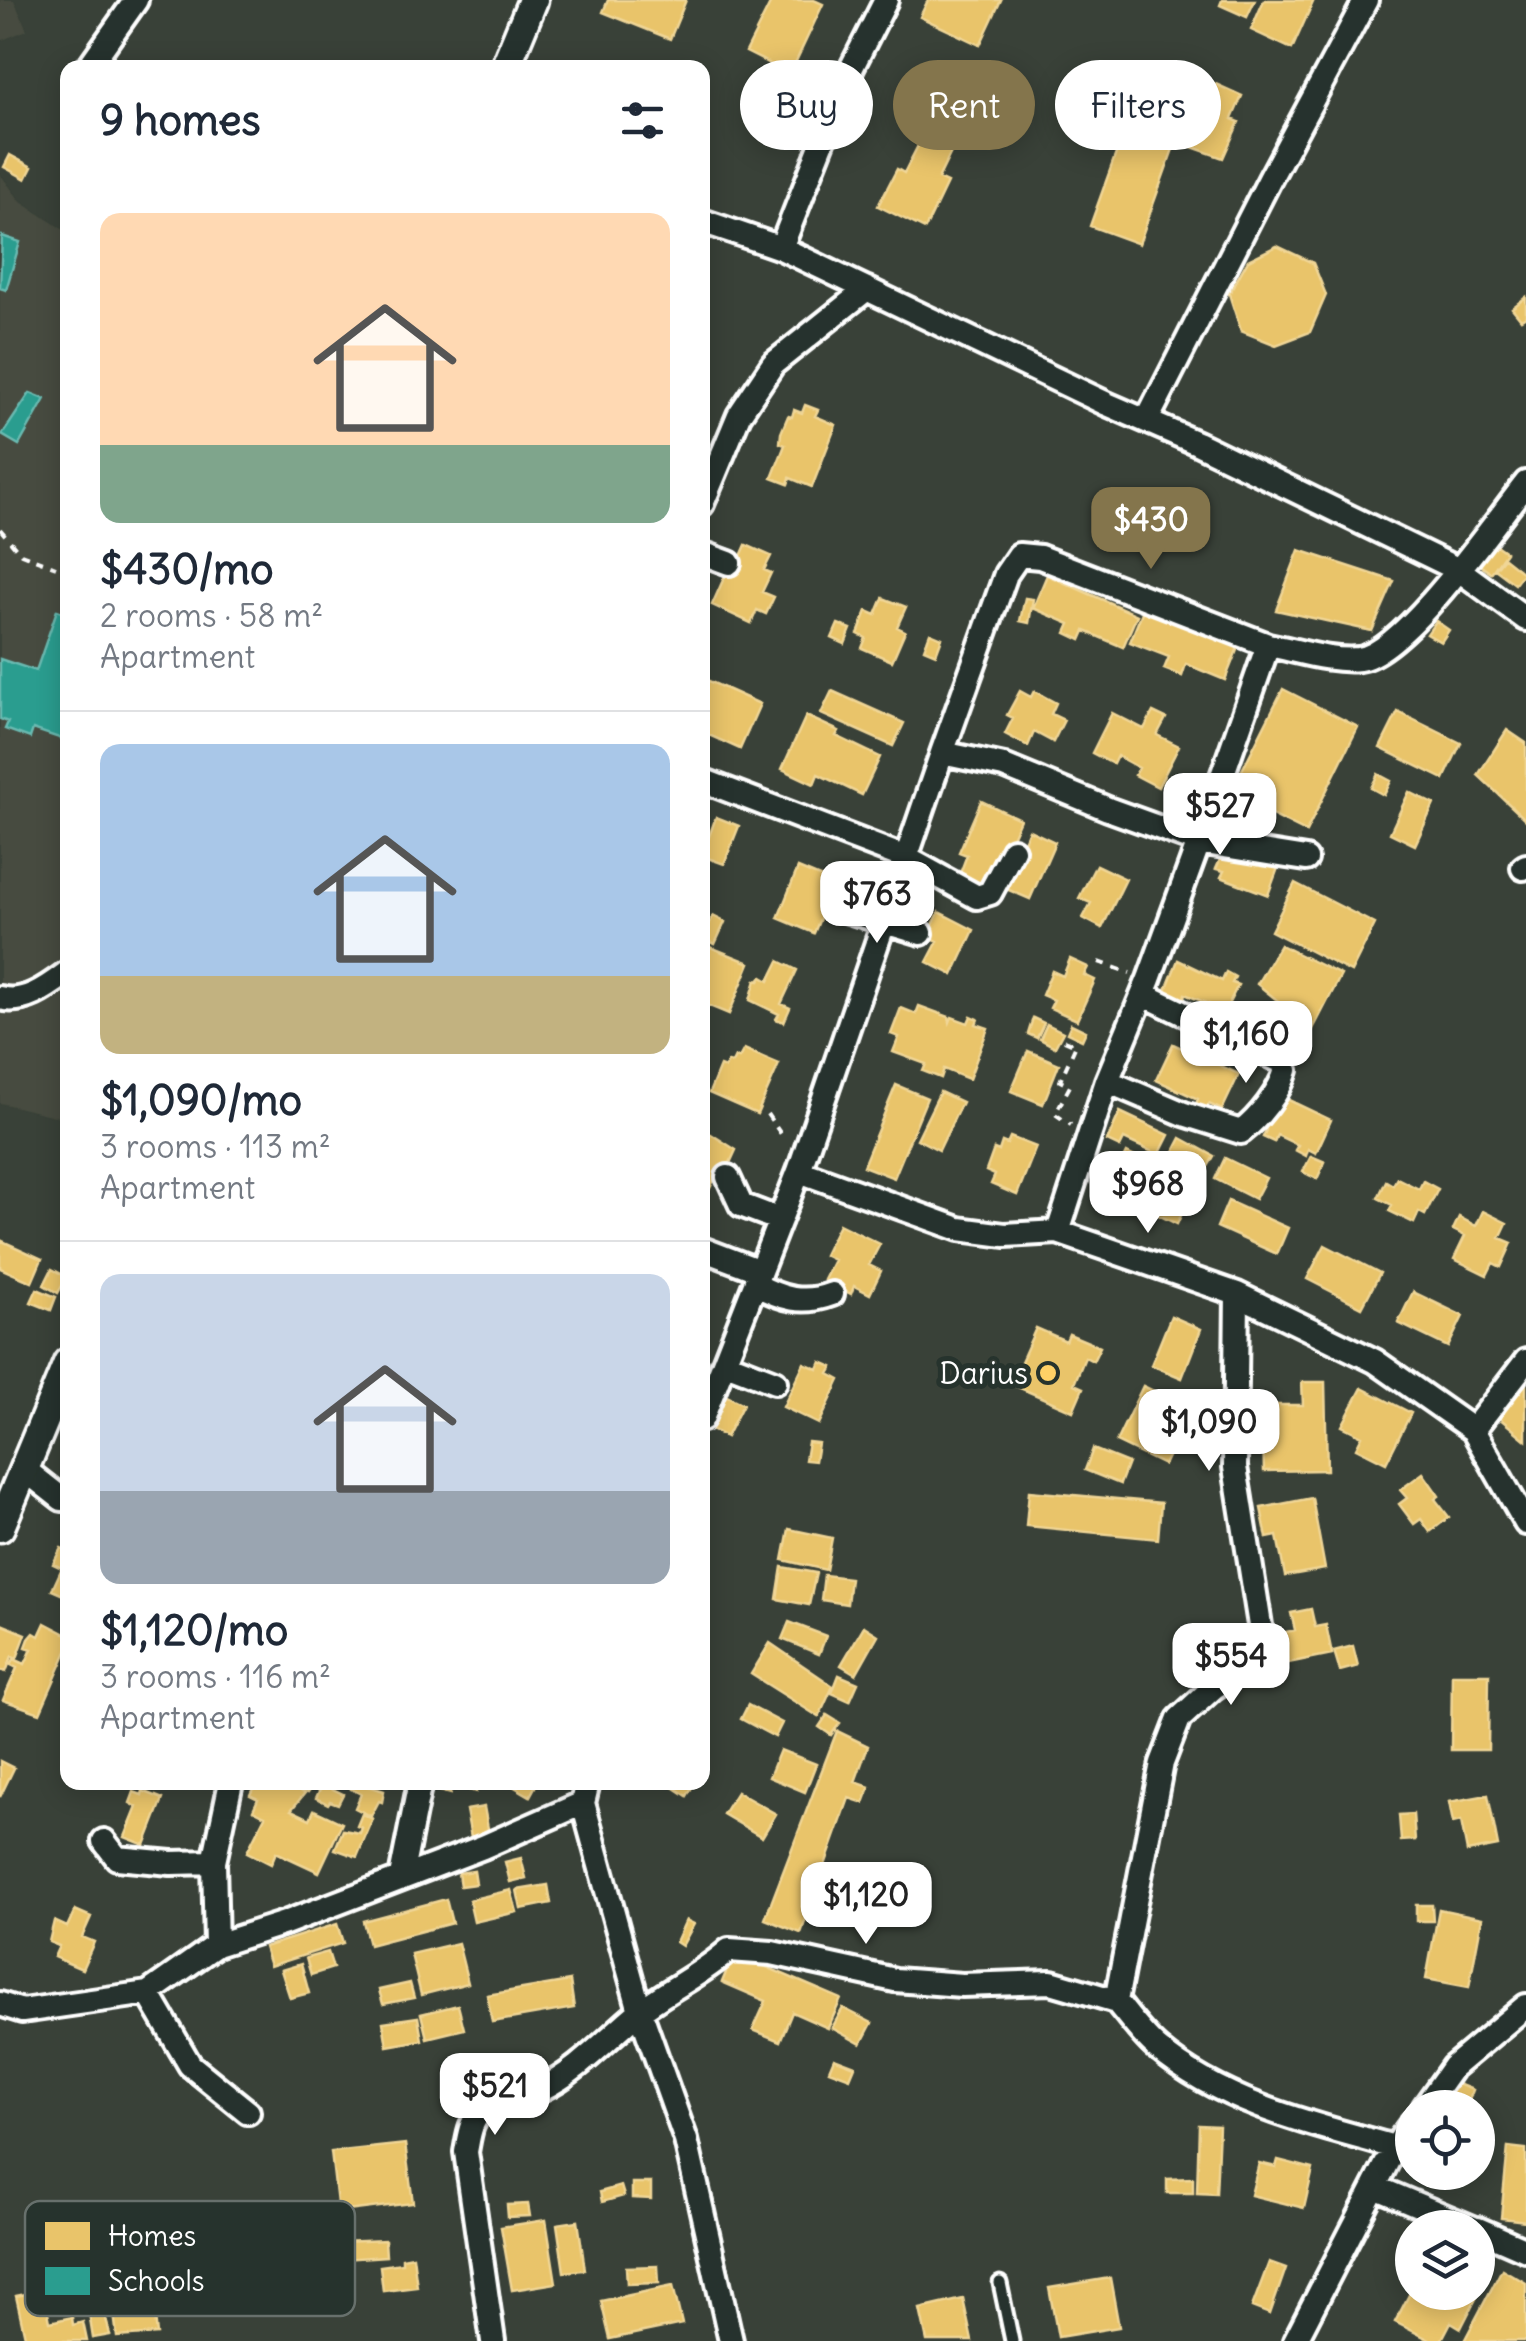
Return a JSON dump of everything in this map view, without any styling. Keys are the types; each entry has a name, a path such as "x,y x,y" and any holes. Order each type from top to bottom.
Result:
{"street":[{"path":"94,60 136,0"},
{"path":"508,60 533,0"},
{"path":"781,248 852,67 886,0"},
{"path":"1147,420 1366,0"},
{"path":"710,224 781,248 1459,570 1526,619"},
{"path":"710,485 739,415 773,364 867,289"},
{"path":"710,1400 801,1163 882,920 1006,574 1019,556 1040,557 1268,645 1331,658 1361,658 1386,648 1459,570 1526,482"},
{"path":"710,556 729,563"},
{"path":"1058,1232 1107,1081 1146,986 1268,645"},
{"path":"942,753 1004,766 1198,842 1306,859"},
{"path":"710,783 906,858 977,897 990,893 1012,850"},
{"path":"848,912 921,933"},
{"path":"0,998 8,1000 38,993 60,978"},
{"path":"1107,1081 1184,1114 1240,1132 1251,1124 1283,1081 1286,1070 1281,1061 1146,986"},
{"path":"801,1163 959,1229 1005,1235 1058,1232 1237,1294 1375,1361 1473,1430 1526,1523"},
{"path":"728,1178 742,1205 780,1220"},
{"path":"710,1253 795,1301 814,1301 832,1294"},
{"path":"1116,2001 1162,1763 1179,1720 1213,1688 1254,1660 1262,1638 1235,1467 1237,1294"},
{"path":"1473,1430 1526,1360"},
{"path":"726,1363 775,1382"},
{"path":"0,1527 60,1382"},
{"path":"24,1469 60,1497"},
{"path":"216,1944 214,1862 229,1790"},
{"path":"401,1877 418,1790"},
{"path":"0,2004 22,2011 148,1992 216,1944 286,1923 483,1847 586,1793 640,2011 686,2140 731,2341"},
{"path":"104,1841 117,1858 172,1864 214,1862"},
{"path":"493,2341 466,2152 470,2126 484,2106 541,2089 573,2069 640,2011 704,1972 729,1950 772,1953 895,1980 962,1985 1051,1982 1116,2001 1155,2047 1208,2084 1308,2123 1395,2147 1295,2341"},
{"path":"148,1992 190,2065 248,2112"},
{"path":"1436,2090 1453,2066 1526,2006"},
{"path":"1375,2187 1431,2210"},
{"path":"1495,2237 1526,2250"}],"lane":[{"path":"1000,2284 1012,2341"}],"path":[{"path":"0,530 21,554 56,568"},
{"path":"1099,962 1146,986"},
{"path":"1064,1040 1076,1045 1060,1080 1070,1086 1055,1114 1088,1135"},
{"path":"767,1114 801,1163"}],"shaded area":[{"path":"0,0 14,0 27,30 0,41"},
{"path":"0,174 21,202 60,227 60,1117 0,1103"}],"building: Homes":[{"path":"608,0 686,0 670,39 603,12"},
{"path":"772,0 814,0 823,4 797,60 762,60 746,52"},
{"path":"928,0 1001,0 980,45 920,17"},
{"path":"1222,0 1255,0 1247,17 1220,5"},
{"path":"1264,0 1314,0 1292,49 1251,30"},
{"path":"1221,86 1242,96 1232,119 1239,122 1223,158 1200,150 1221,150"},
{"path":"916,150 952,150 938,179 947,183 925,229 878,206 897,169 904,173"},
{"path":"1117,150 1173,150 1139,244 1090,226"},
{"path":"10,155 32,167 26,179 4,167"},
{"path":"1277,246 1313,263 1326,295 1310,332 1276,345 1241,331 1229,294 1248,260"},
{"path":"1526,297 1526,316 1521,319 1512,308"},
{"path":"805,405 818,410 815,416 836,425 812,487 790,478 788,484 772,478 785,445 780,443 781,433 788,416 792,417 794,410 802,413"},
{"path":"1493,543 1506,552 1491,573 1478,564"},
{"path":"746,545 771,556 764,570 771,573 762,592 774,597 766,614 757,610 751,623 712,605 728,569 734,572"},
{"path":"1299,550 1394,581 1372,631 1276,610"},
{"path":"1504,558 1523,573 1515,584 1495,569"},
{"path":"1047,575 1137,615 1123,647 1085,631 1081,640 1066,633 1070,624 1033,608"},
{"path":"883,598 906,607 897,627 905,631 892,661 862,648 866,638 858,634 867,611 876,615"},
{"path":"1025,598 1033,599 1029,623 1020,621"},
{"path":"1144,607 1239,645 1225,680 1186,664 1182,676 1164,669 1169,657 1130,642"},
{"path":"1436,621 1449,630 1441,642 1427,634"},
{"path":"838,624 851,629 845,644 832,638"},
{"path":"930,633 942,638 936,654 924,649"},
{"path":"710,682 760,704 740,749 710,736"},
{"path":"1283,689 1358,727 1306,832 1230,794"},
{"path":"832,691 904,723 893,746 821,714"},
{"path":"1020,691 1031,697 1034,691 1056,703 1051,714 1064,720 1053,742 1034,732 1028,746 1005,734 1013,718 1007,715"},
{"path":"1153,712 1166,718 1157,735 1179,746 1158,787 1135,775 1139,768 1117,756 1113,764 1092,753 1112,713 1144,729"},
{"path":"1398,712 1461,743 1444,779 1380,748"},
{"path":"806,716 880,757 862,795 818,774 814,784 782,769"},
{"path":"1507,730 1526,743 1526,820 1478,775"},
{"path":"1378,774 1391,781 1384,795 1371,788"},
{"path":"1409,792 1434,804 1415,845 1390,833"},
{"path":"981,801 1020,819 998,869 989,865 980,885 959,876 967,855 959,852"},
{"path":"716,817 739,826 724,864 710,859 710,834"},
{"path":"1029,830 1055,842 1030,899 1004,888"},
{"path":"1224,851 1251,855 1278,868 1268,895 1221,877 1224,871 1216,869"},
{"path":"1096,865 1126,879 1102,928 1083,918 1091,903 1079,898"},
{"path":"798,868 839,885 837,890 844,892 837,908 831,905 826,918 821,916 814,933 778,918"},
{"path":"1295,883 1375,924 1351,972 1271,931"},
{"path":"939,912 974,930 953,975 927,962 938,941 928,936"},
{"path":"713,916 725,922 715,944 710,942"},
{"path":"1280,945 1341,975 1313,1029 1257,984"},
{"path":"710,947 750,963 729,1014 710,1006"},
{"path":"1070,959 1088,967 1084,975 1095,980 1077,1020 1050,1008 1054,1000 1042,995 1052,971 1063,976"},
{"path":"1178,960 1222,981 1226,972 1235,977 1232,983 1238,985 1225,1011 1185,994 1183,1003 1164,995"},
{"path":"779,961 797,970 781,1004 790,1008 784,1022 776,1019 779,1014 750,1000 756,980 762,977 769,981"},
{"path":"919,1006 949,1017 950,1022 952,1017 968,1023 971,1016 978,1019 976,1024 988,1028 969,1079 944,1069 941,1078 923,1071 926,1064 893,1052 899,1037 891,1034 901,1008 916,1014"},
{"path":"1033,1018 1044,1023 1037,1038 1028,1034"},
{"path":"1047,1024 1063,1032 1055,1047 1040,1039"},
{"path":"1071,1024 1086,1031 1082,1040 1067,1033"},
{"path":"1173,1044 1239,1074 1222,1110 1209,1104 1206,1109 1196,1104 1198,1099 1156,1080"},
{"path":"744,1049 779,1064 757,1114 710,1093 720,1066 725,1068 735,1057 739,1058"},
{"path":"1028,1051 1059,1064 1043,1104 1011,1091"},
{"path":"896,1085 927,1098 894,1178 863,1166"},
{"path":"940,1092 962,1102 939,1150 917,1139"},
{"path":"1276,1094 1331,1120 1316,1153 1308,1149 1306,1156 1295,1150 1298,1145 1277,1135 1274,1142 1263,1137 1266,1130 1260,1127"},
{"path":"1120,1112 1169,1135 1159,1155 1124,1139 1120,1147 1107,1141"},
{"path":"710,1135 736,1150 725,1174 718,1171 710,1188"},
{"path":"1010,1137 1036,1147 1017,1195 991,1184 995,1175 986,1171 994,1149 999,1151 1002,1142 1007,1144"},
{"path":"1181,1138 1214,1156 1201,1179 1169,1161"},
{"path":"1127,1153 1195,1186 1177,1224 1156,1214 1161,1204 1139,1193 1134,1203 1108,1191"},
{"path":"1311,1156 1325,1162 1317,1179 1303,1172"},
{"path":"1225,1158 1266,1178 1255,1199 1215,1179"},
{"path":"1397,1178 1419,1189 1423,1181 1438,1189 1425,1215 1419,1212 1414,1223 1389,1211 1392,1205 1378,1198 1386,1181 1393,1185"},
{"path":"1228,1201 1288,1228 1277,1254 1217,1227"},
{"path":"1483,1211 1507,1223 1500,1238 1512,1243 1501,1267 1493,1263 1487,1275 1454,1259 1465,1236 1453,1230 1459,1217 1476,1226"},
{"path":"839,1224 880,1244 869,1265 881,1271 870,1294 854,1286 851,1294 824,1280 834,1260 824,1255"},
{"path":"0,1240 42,1259 32,1282 0,1268"},
{"path":"1325,1245 1380,1273 1362,1307 1307,1279"},
{"path":"52,1269 60,1273 58,1293 44,1285"},
{"path":"37,1289 56,1297 51,1310 31,1302"},
{"path":"1413,1292 1463,1316 1448,1347 1398,1323"},
{"path":"1171,1316 1201,1329 1182,1378 1151,1365"},
{"name":"Darius","path":"1036,1328 1066,1341 1069,1334 1100,1347 1093,1361 1085,1357 1074,1384 1083,1388 1073,1411 1011,1384"},
{"path":"821,1362 833,1367 829,1374 840,1380 819,1424 783,1407 804,1363 818,1369"},
{"path":"1302,1382 1325,1382 1327,1470 1264,1471 1262,1405 1303,1405"},
{"path":"1526,1382 1526,1440 1498,1417"},
{"path":"1143,1386 1191,1409 1164,1465 1116,1442"},
{"path":"1362,1388 1411,1413 1386,1463 1356,1448 1362,1436 1342,1426"},
{"path":"725,1395 743,1404 726,1437 710,1426"},
{"path":"808,1442 818,1443 815,1461 805,1460"},
{"path":"1093,1449 1128,1463 1120,1484 1085,1470"},
{"path":"1423,1473 1449,1517 1430,1532 1421,1519 1414,1524 1399,1504 1407,1498 1400,1490"},
{"path":"1029,1491 1161,1503 1158,1539 1026,1526"},
{"path":"1312,1498 1325,1569 1285,1576 1277,1536 1267,1538 1261,1508"},
{"path":"789,1529 832,1538 826,1570 783,1560"},
{"path":"782,1567 816,1573 809,1605 777,1599"},
{"path":"60,1572 60,1594 52,1590"},
{"path":"824,1575 850,1578 847,1604 821,1600"},
{"path":"1311,1609 1315,1627 1326,1625 1332,1654 1288,1663 1282,1633 1295,1630 1291,1613"},
{"path":"789,1622 826,1636 819,1654 782,1639"},
{"path":"45,1623 60,1631 60,1667 40,1713 3,1700 17,1668 11,1665 14,1659 25,1664 32,1649 26,1647 29,1639 34,1633 39,1636"},
{"path":"1,1624 26,1634 17,1658 12,1656 6,1672 0,1670"},
{"path":"864,1626 878,1635 856,1674 841,1665"},
{"path":"770,1643 833,1686 819,1717 751,1674"},
{"path":"1353,1646 1358,1666 1340,1671 1334,1651"},
{"path":"1452,1674 1489,1674 1488,1750 1451,1750"},
{"path":"839,1675 858,1683 850,1701 832,1693"},
{"path":"748,1705 782,1723 775,1737 741,1719"},
{"path":"827,1715 840,1723 831,1735 819,1727"},
{"path":"837,1731 868,1746 855,1782 870,1787 864,1803 849,1798 824,1868 842,1875 834,1897 816,1891 801,1933 765,1919"},
{"path":"780,1750 816,1764 805,1792 769,1777"},
{"path":"0,1761 14,1768 0,1797"},
{"path":"252,1790 299,1790 305,1793 291,1810 310,1819 314,1810 342,1823 319,1872 276,1852 271,1864 247,1852 265,1816 253,1810 258,1799 250,1795"},
{"path":"320,1790 343,1794 338,1804 316,1798"},
{"path":"353,1790 384,1791 382,1802 371,1816 355,1808 361,1794"},
{"path":"143,1791 163,1799 145,1845 125,1837 137,1807 130,1803 134,1792 142,1795"},
{"path":"737,1792 776,1814 762,1837 723,1814"},
{"path":"1488,1795 1498,1846 1467,1852 1461,1821 1453,1823 1449,1802"},
{"path":"484,1807 489,1834 471,1837 466,1810"},
{"path":"362,1814 373,1819 357,1857 335,1849 343,1830 360,1833 362,1828 357,1826"},
{"path":"1413,1814 1415,1840 1401,1841 1399,1815"},
{"path":"521,1858 526,1878 510,1882 505,1862"},
{"path":"474,1871 476,1884 460,1886 458,1873"},
{"path":"548,1885 551,1903 521,1909 517,1890"},
{"path":"511,1890 517,1912 474,1922 469,1900"},
{"path":"446,1899 452,1923 369,1945 363,1921"},
{"path":"1416,1905 1432,1905 1433,1921 1416,1921"},
{"path":"1439,1909 1482,1918 1469,1987 1426,1979"},
{"path":"75,1910 91,1917 82,1937 94,1942 82,1969 54,1957 59,1946 49,1942 54,1921 67,1927"},
{"path":"686,1920 694,1924 682,1946 676,1942"},
{"path":"337,1924 343,1943 270,1966 264,1947"},
{"path":"458,1943 468,1983 421,1995 411,1954"},
{"path":"328,1952 333,1968 311,1975 306,1958"},
{"path":"734,1953 841,1999 828,2028 792,2012 780,2041 753,2030 766,2001 722,1982"},
{"path":"301,1964 309,1993 290,1998 281,1970"},
{"path":"570,1981 574,2008 492,2022 487,1995"},
{"path":"410,1983 414,1998 383,2004 379,1990"},
{"path":"458,2005 464,2029 427,2038 421,2014"},
{"path":"843,2008 872,2023 861,2044 832,2028"},
{"path":"418,2017 422,2040 387,2046 383,2022"},
{"path":"834,2058 855,2066 850,2078 829,2070"},
{"path":"1450,2081 1473,2090 1446,2090"},
{"path":"1199,2125 1219,2126 1216,2194 1197,2193"},
{"path":"405,2144 413,2203 355,2210 355,2201 337,2201 331,2152"},
{"path":"1508,2147 1526,2149 1526,2221 1501,2218"},
{"path":"1278,2160 1313,2169 1304,2208 1251,2195 1259,2163 1276,2167"},
{"path":"1193,2178 1193,2193 1167,2193 1167,2179"},
{"path":"632,2183 651,2183 651,2199 632,2198"},
{"path":"621,2186 624,2196 602,2202 600,2192"},
{"path":"528,2204 530,2216 508,2217 507,2205"},
{"path":"546,2220 556,2283 512,2290 501,2227"},
{"path":"578,2221 585,2270 564,2272 557,2224"},
{"path":"385,2240 386,2256 355,2258 355,2241"},
{"path":"413,2256 417,2287 383,2291 380,2266 402,2263 402,2258"},
{"path":"1269,2262 1286,2268 1270,2314 1252,2307"},
{"path":"658,2266 659,2283 627,2284 626,2267"},
{"path":"1502,2269 1526,2283 1526,2341 1464,2341 1480,2310 1495,2310 1495,2282"},
{"path":"1110,2278 1119,2327 1058,2337 1049,2288"},
{"path":"673,2286 682,2324 610,2339 601,2301"},
{"path":"25,2294 25,2316 49,2316 50,2322 72,2317 73,2325 83,2322 87,2341 26,2341 16,2296"},
{"path":"963,2299 972,2341 927,2341 920,2309"},
{"path":"1401,2310 1470,2310 1461,2328 1451,2322 1441,2341 1432,2341 1395,2322"},
{"path":"89,2316 105,2316 110,2335 93,2338"},
{"path":"114,2316 155,2316 157,2334 117,2337"}],"building: Schools":[{"path":"2,236 20,242 6,290 0,288"},
{"path":"30,393 45,399 19,445 2,435"},
{"path":"57,610 60,611 60,738 33,729 30,738 5,729 8,722 0,719 0,659 36,671"}],"place":[{"name":"Darius","path":"1048,1373"}]}
